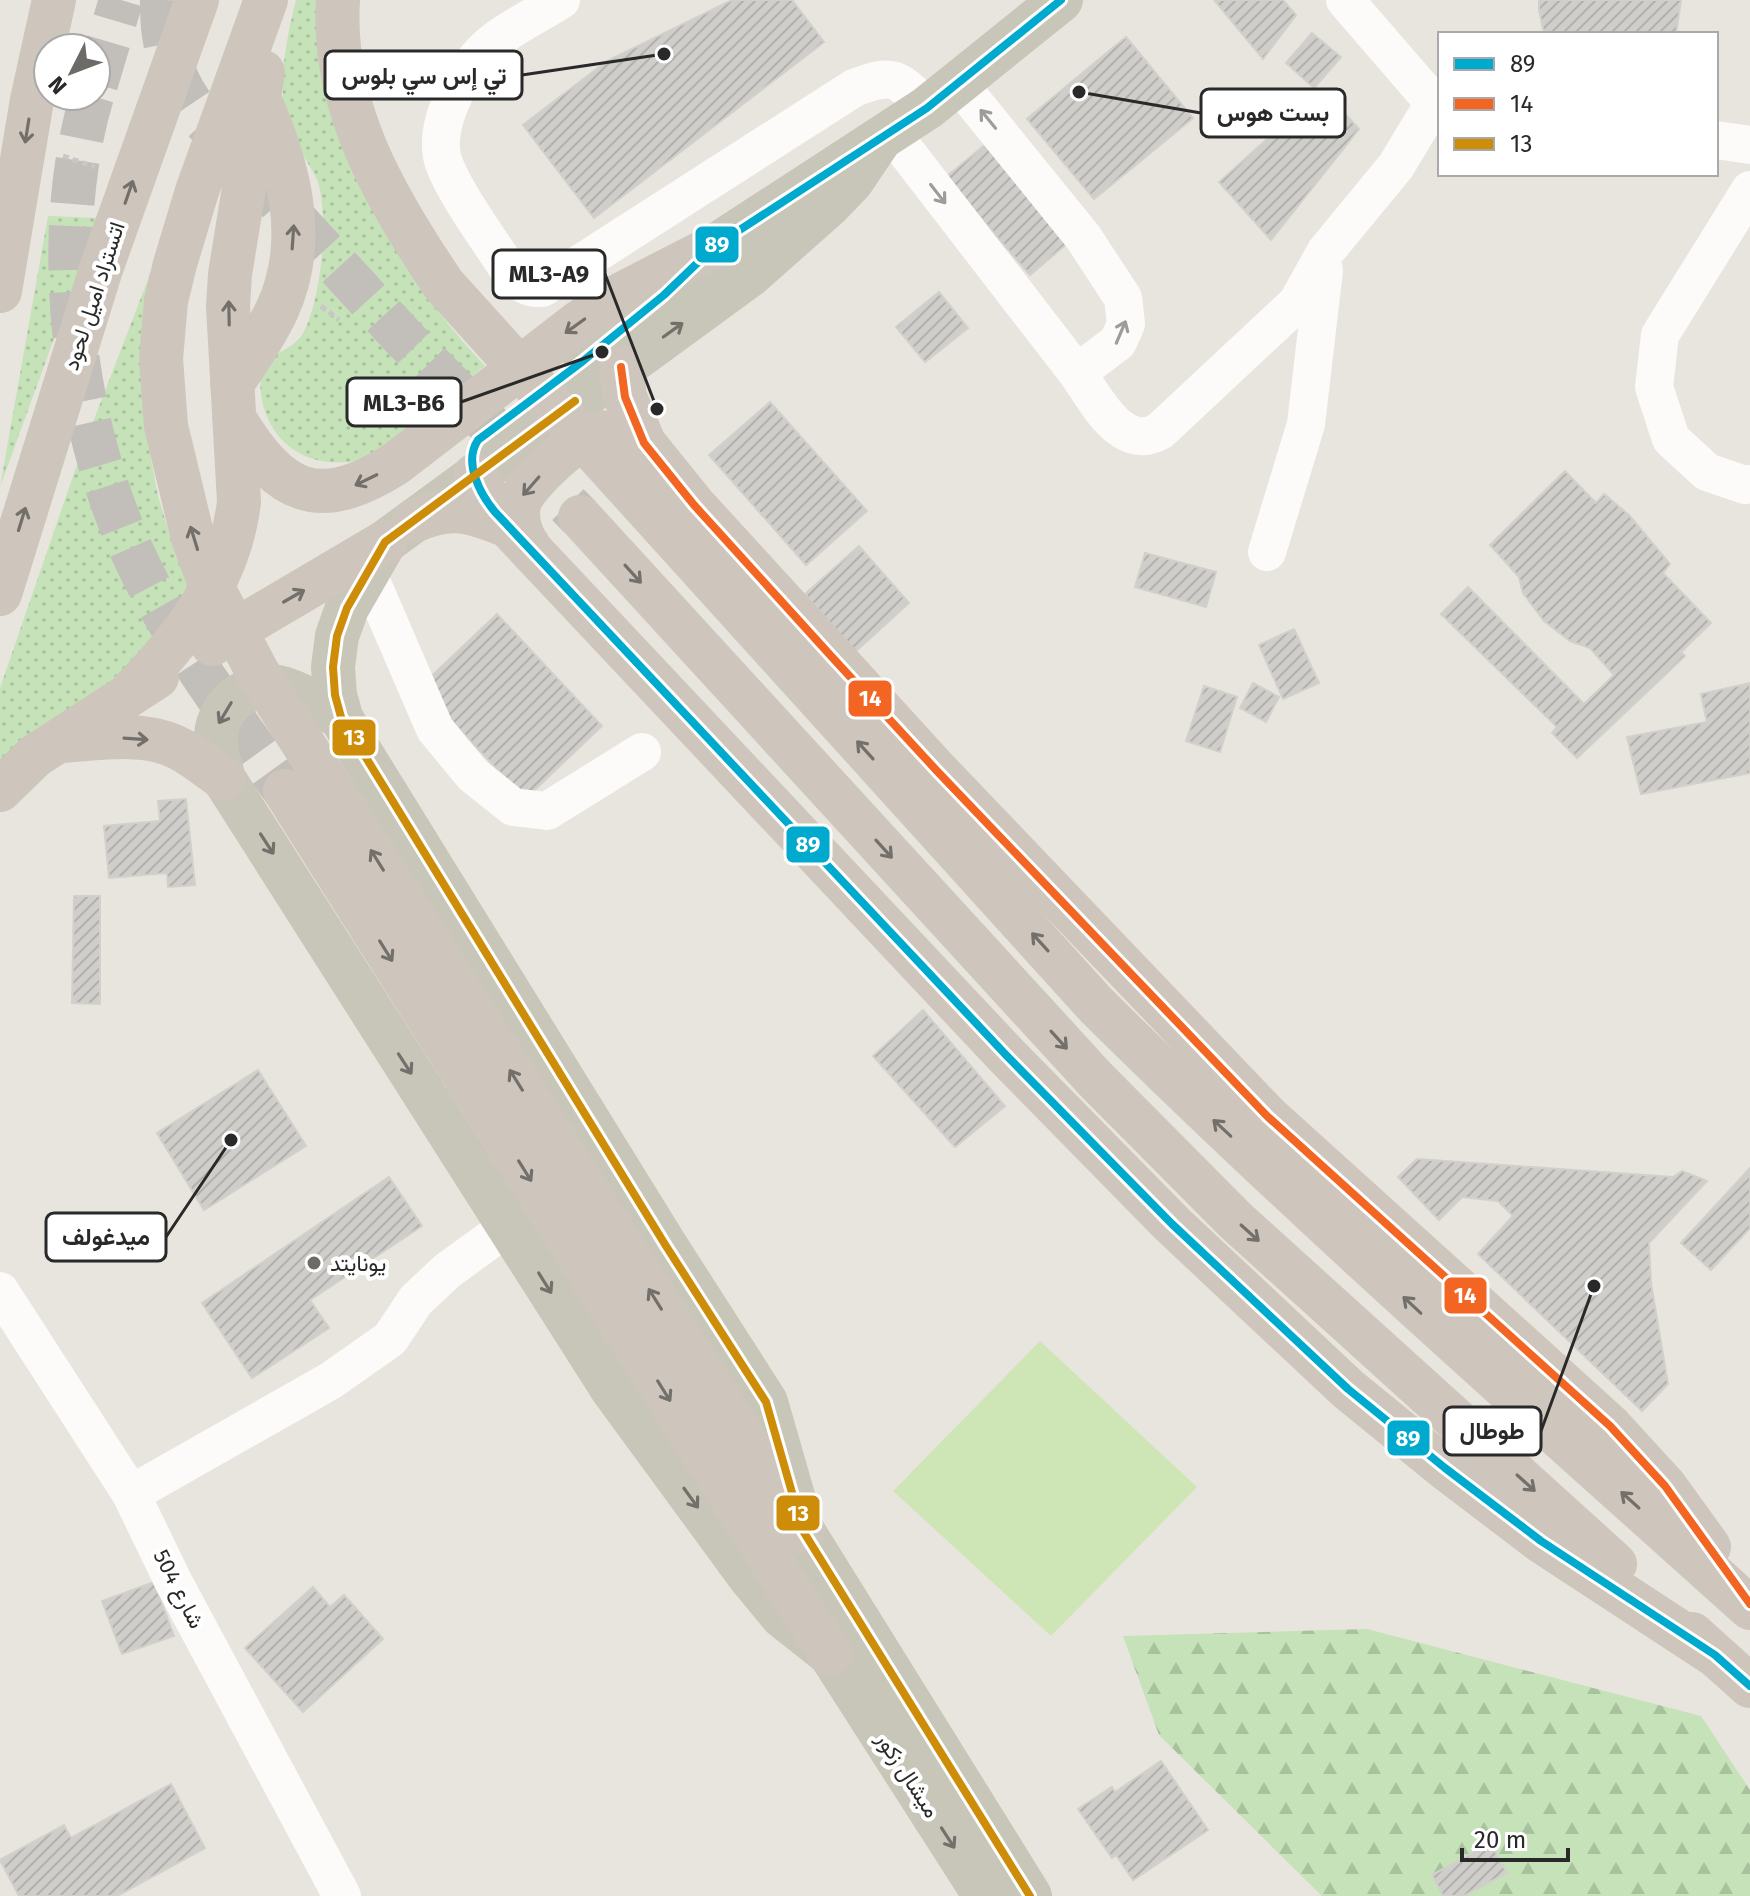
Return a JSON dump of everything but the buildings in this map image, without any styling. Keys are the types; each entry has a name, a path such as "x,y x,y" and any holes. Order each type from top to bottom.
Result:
{"highway":[{"path":"0,291 32,100 54,0"},
{"name":"اتستراد اميل لحود","path":"0,594 101,269 197,0"},
{"path":"266,0 197,191 166,301 162,394 173,458 193,538 208,579 257,671 803,1531"},
{"path":"130,693 186,630 211,591 228,553 239,502 228,306 230,274 258,96 281,0"},
{"path":"338,0 342,73 356,124 376,174 405,227 444,285 1096,1005 1469,1358 1750,1606"},
{"path":"258,96 285,166 294,214 293,243 278,307 233,401 253,450 279,476 297,487 330,492 348,489 372,478 395,464 603,306 715,246"},
{"path":"621,367 625,397 644,443 694,505 937,771 1267,1116 1610,1426 1665,1486 1750,1606"},
{"path":"519,537 519,508 525,492 546,469 581,440 599,432 644,443"},
{"path":"475,475 489,505 1006,1055 1172,1224 1348,1389 1445,1468 1541,1541 1715,1655"},
{"path":"0,790 35,756 130,693 389,546 431,513 472,512 519,537"},
{"path":"580,517 1074,1056 1235,1220 1750,1686"},
{"path":"58,741 130,738 167,743 224,779"},
{"path":"285,791 830,1654"}],"main road":[{"path":"475,475 471,456 478,440 664,295 715,246 943,96 1061,0"},
{"path":"389,546 475,475 750,275 805,229 852,181 886,135"},
{"name":"ميشال زكور","path":"389,546 347,608 337,636 333,667 335,695 341,717 657,1232 766,1402 803,1531 1030,1896"},
{"path":"224,779 216,730 228,705 250,690 277,687 341,717"},
{"name":"ميشال زكور","path":"224,779 612,1389 725,1545 782,1616 830,1654 985,1896"}],"street":[{"path":"561,0 491,43 449,103 443,133 441,154 449,174 510,272 523,285 542,288 595,257 854,88 879,78 890,78 943,96 1083,237 1123,298 1126,324 1118,342 1077,373"},
{"path":"886,135 1077,373 1115,425 1131,437 1152,436 1297,303 1326,251 1396,166 1437,106 1345,0"},
{"path":"1718,140 1750,145"},
{"path":"1750,190 1660,335 1654,387 1671,439 1707,472 1750,484"},
{"path":"1267,552 1306,424 1326,251"},
{"path":"389,546 435,729 473,775 513,807 547,811 642,752"},
{"path":"131,1494 330,1381 390,1339 416,1300 509,1226"},
{"name":"شارع 504","path":"0,1291 131,1494 173,1581 342,1896"}],"green space":[{"path":"296,0 317,0 375,214 425,294 485,366 368,458 343,462 321,461 301,454 285,443 272,427 260,386 262,361 298,340 309,321 322,258 321,195 317,180 289,129 283,107 284,60"},
{"path":"48,216 98,218 0,487"},
{"path":"162,243 147,438 158,496 175,552 192,590 159,648 0,761 0,688 80,456"},
{"path":"1040,1341 1197,1487 1051,1636 893,1491"},
{"path":"1367,1629 1701,1716 1750,1790 1750,1896 1322,1896 1159,1735 1123,1636"}],"tunnel":[{"path":"111,32 121,0"},
{"path":"162,0 170,61 199,115 402,336 580,517"},
{"path":"88,112 79,152 72,211 70,271 74,333 83,394 97,453 115,509 152,592 206,680 285,791"}],"transit line":[{"name":"89","path":"1061,0 927,108 715,246 664,295 478,440 472,458 475,478 495,512 1006,1055 1172,1224 1348,1389 1445,1468 1541,1541 1715,1655 1750,1686"},
{"name":"14","path":"621,367 625,397 644,443 694,505 831,656 1267,1116 1610,1426 1665,1486 1750,1604"},
{"name":"13","path":"575,401 385,542 347,608 337,636 333,667 335,695 341,717 666,1246 766,1402 803,1531 1030,1896"}],"place":[{"name":"تي إس سي بلوس","path":"664,54"},
{"name":"بست هوس","path":"1079,92"},
{"name":"ML3-B6","path":"602,352"},
{"name":"ML3-A9","path":"657,409"},
{"name":"ميدغولف","path":"231,1140"},
{"name":"يونايتد","path":"314,1263"},
{"name":"طوطال","path":"1594,1286"}]}
